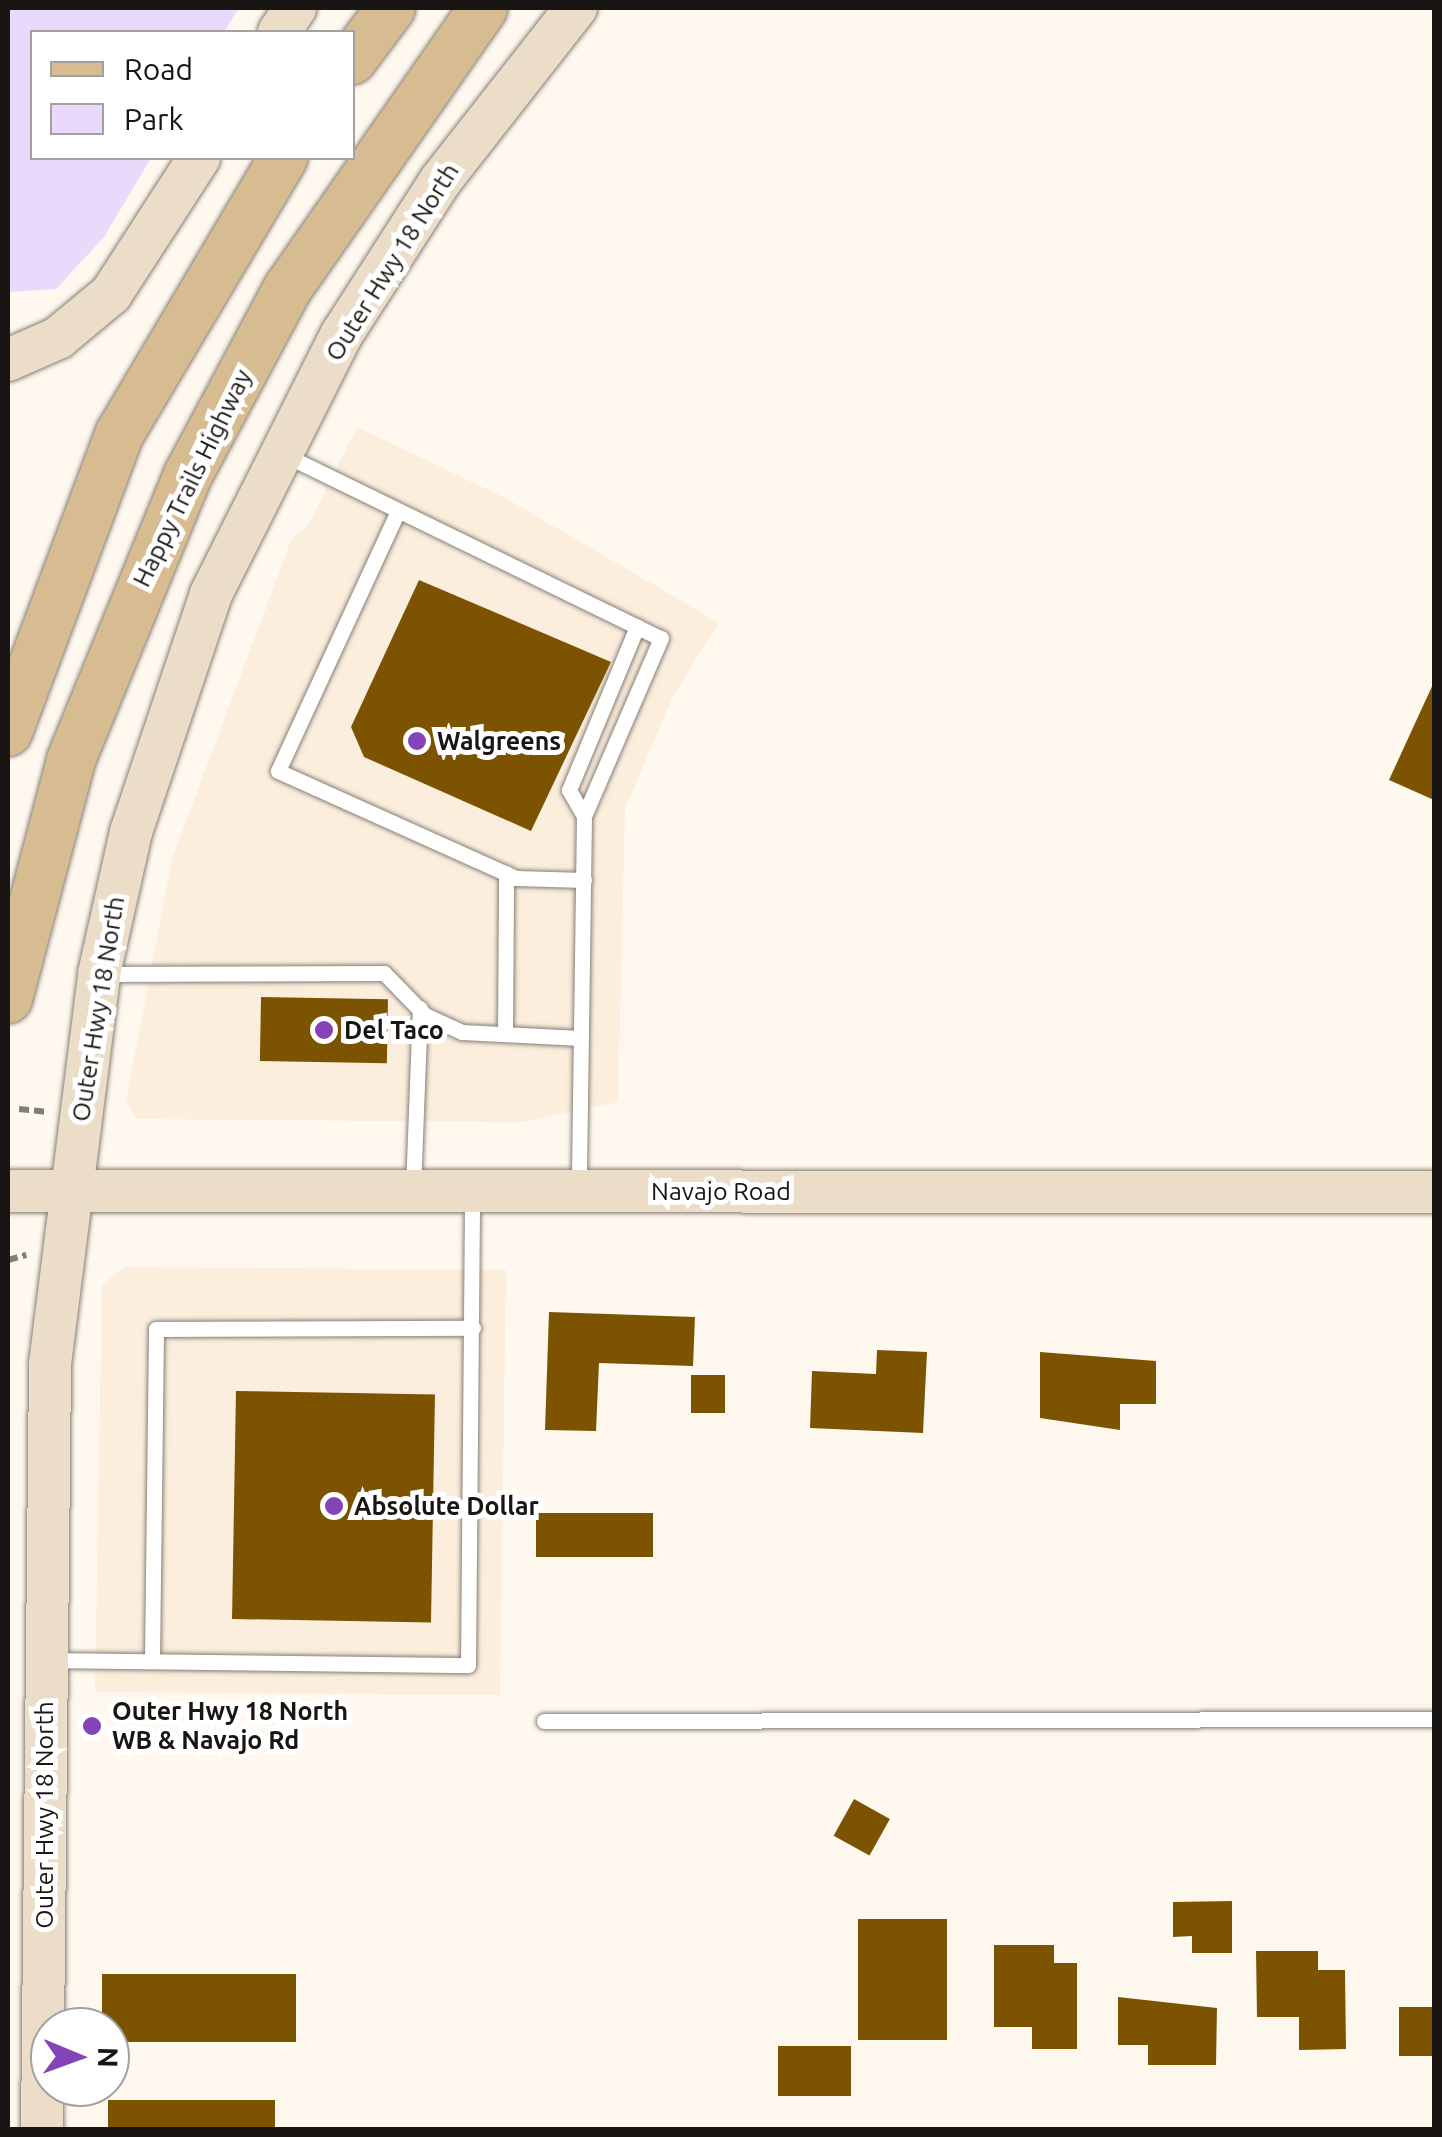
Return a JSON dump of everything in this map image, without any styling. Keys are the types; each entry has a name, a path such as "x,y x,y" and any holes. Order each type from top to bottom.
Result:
{"main road":[{"path":"355,56 390,8"},
{"name":"Happy Trails Highway","path":"8,999 71,760 188,475 298,272 482,8"},
{"path":"8,732 120,433 282,160"}],"street":[{"path":"280,30 295,8"},
{"name":"Outer Hwy 18 North","path":"42,2130 50,1364 68,1190 99,974 174,695 280,452 441,180 576,8"},
{"path":"8,360 58,338 112,294 198,160"},
{"name":"Navajo Road","path":"8,1191 1434,1192"}],"lane":[{"path":"280,452 660,638 584,816 579,1190"},
{"path":"398,510 278,771 506,874 584,880"},
{"path":"584,816 568,790 637,627"},
{"path":"505,1034 506,874"},
{"path":"99,974 384,973 420,1008 462,1032 581,1038"},
{"path":"413,1190 420,1008"},
{"path":"45,1660 468,1665 472,1190"},
{"path":"152,1660 156,1329 473,1328"},
{"path":"544,1721 1434,1720"}],"path":[{"path":"19,1108 52,1112"}],"shaded area":[{"path":"357,427 507,499 719,623 674,694 625,809 618,1102 522,1122 138,1119 126,1102 172,859 292,538 309,524"},
{"path":"125,1267 506,1270 500,1695 95,1692 102,1285"}],"green space":[{"path":"8,8 239,8 225,30 30,30 30,160 150,160 104,237 56,289 8,292"}],"building":[{"name":"Walgreens","path":"419,580 611,662 531,831 364,757 351,727"},
{"path":"1434,682 1434,800 1389,780"},
{"name":"Del Taco","path":"261,997 388,999 387,1063 260,1061"},
{"path":"549,1312 695,1317 693,1366 599,1363 596,1431 545,1430"},
{"path":"877,1350 927,1352 923,1433 810,1428 812,1371 876,1374"},
{"path":"1040,1352 1156,1361 1156,1404 1120,1404 1120,1430 1040,1418"},
{"path":"691,1375 725,1375 725,1413 691,1413"},
{"name":"Absolute Dollar","path":"236,1391 435,1394 431,1622 232,1619"},
{"path":"536,1513 653,1513 653,1557 536,1557"},
{"path":"854,1799 890,1819 869,1856 834,1836"},
{"path":"1232,1901 1232,1953 1192,1953 1192,1936 1173,1937 1173,1902"},
{"path":"858,1919 947,1919 947,2040 858,2040"},
{"path":"994,1945 1054,1945 1054,1963 1077,1963 1077,2049 1032,2049 1032,2027 994,2027"},
{"path":"1256,1951 1318,1951 1318,1970 1345,1970 1346,2049 1299,2050 1299,2017 1257,2017"},
{"path":"102,1974 296,1974 296,2042 130,2042 130,2007 102,2007"},
{"path":"1118,1997 1217,2008 1216,2065 1148,2065 1148,2045 1118,2045"},
{"path":"1399,2007 1434,2007 1434,2056 1399,2056"},
{"path":"778,2046 851,2046 851,2096 778,2096"},
{"path":"130,2100 275,2100 275,2130 108,2130 108,2107 130,2107"}],"place":[{"name":"Walgreens","path":"417,741"},
{"name":"Del Taco","path":"324,1030"},
{"name":"Absolute Dollar","path":"334,1506"},
{"name":"Outer Hwy 18 North WB & Navajo Rd","path":"92,1726"}]}
